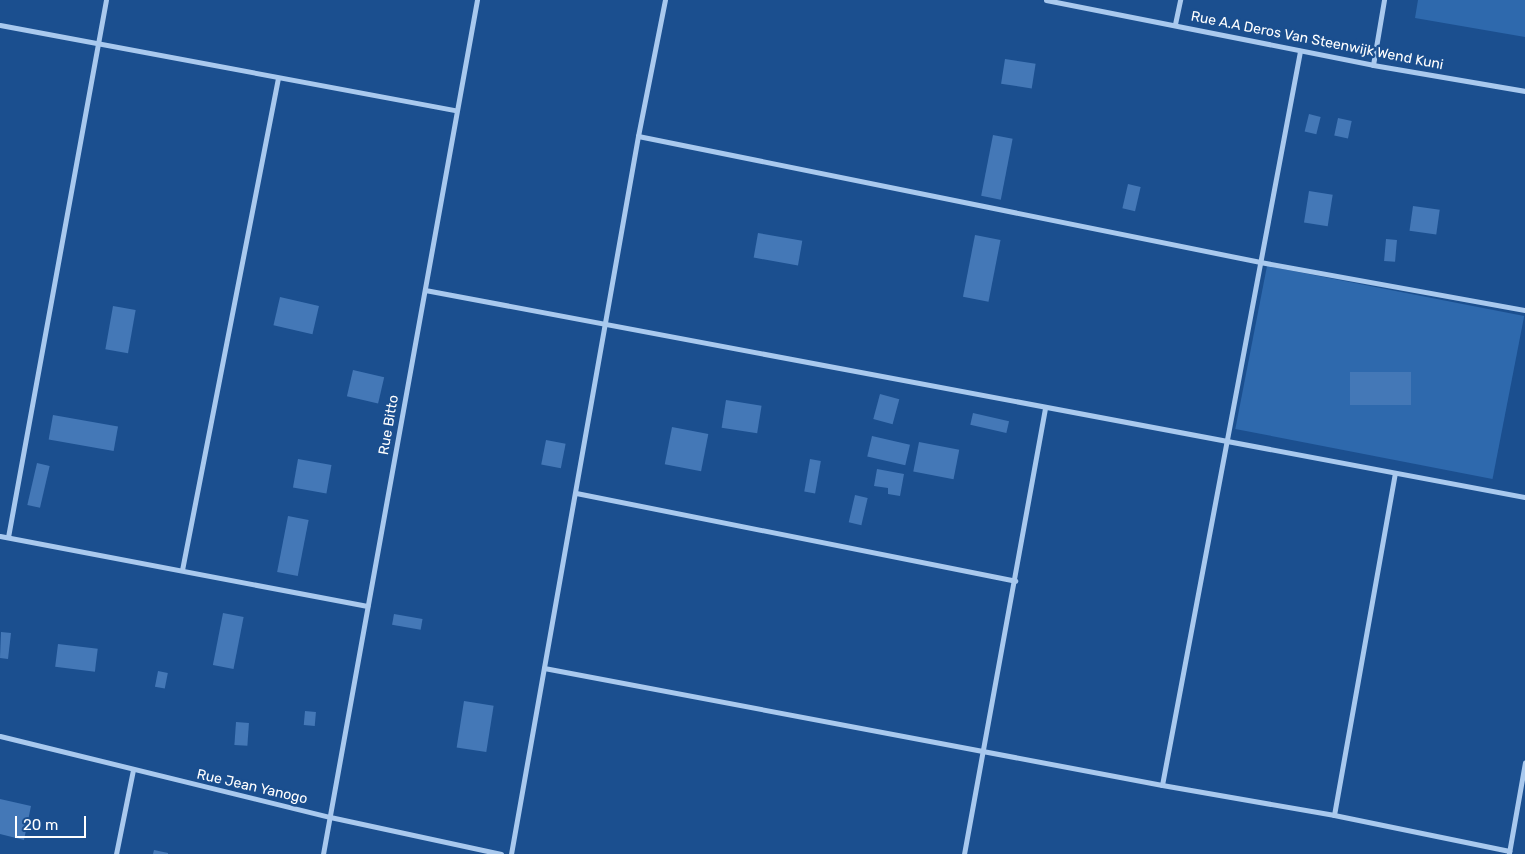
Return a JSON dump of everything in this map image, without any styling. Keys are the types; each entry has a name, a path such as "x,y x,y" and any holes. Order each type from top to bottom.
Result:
{"street":[{"path":"8,537 106,0"},
{"name":"Rue Bitto","path":"323,854 477,0"},
{"path":"511,854 576,493 604,324 665,0"},
{"name":"Rue A.A Deros Van Steenwijk Wend Kuni","path":"1046,0 1175,24 1373,65 1525,91"},
{"path":"1175,24 1180,0"},
{"path":"1373,65 1384,0"},
{"path":"0,25 456,110"},
{"path":"1162,785 1300,51"},
{"path":"182,570 278,78"},
{"path":"638,136 1260,262 1525,310"},
{"path":"425,290 1525,496"},
{"path":"964,854 1045,407"},
{"path":"1334,815 1395,473"},
{"path":"576,493 1014,582"},
{"path":"0,536 367,606"},
{"path":"544,668 1162,785 1334,815 1509,852 1525,762"},
{"name":"Rue Jean Yanogo","path":"0,736 330,817 501,854"},
{"path":"116,854 133,770"}],"shaded area":[{"path":"1418,0 1525,0 1525,37 1415,18"},
{"path":"1267,266 1524,316 1493,479 1235,429"}],"building":[{"path":"1005,59 1036,64 1032,89 1001,84"},
{"path":"1309,114 1321,117 1316,134 1305,131"},
{"path":"1338,118 1352,121 1348,139 1334,136"},
{"path":"993,135 1013,139 1001,200 981,196"},
{"path":"1128,184 1141,187 1135,211 1122,208"},
{"path":"1309,191 1333,195 1328,226 1304,223"},
{"path":"1413,206 1440,210 1436,235 1410,231"},
{"path":"758,233 802,241 798,265 754,258"},
{"path":"975,235 1001,240 989,302 963,297"},
{"path":"1386,239 1397,240 1395,262 1384,261"},
{"path":"280,297 319,306 312,334 273,325"},
{"path":"113,306 136,310 128,353 105,349"},
{"path":"353,370 384,377 378,404 347,396"},
{"path":"1350,372 1411,372 1411,405 1350,405"},
{"path":"880,394 899,399 893,424 873,419"},
{"path":"726,400 762,406 757,433 722,428"},
{"path":"973,413 1009,421 1006,433 970,425"},
{"path":"53,415 118,426 114,451 49,440"},
{"path":"672,427 708,434 701,471 665,464"},
{"path":"872,436 910,445 905,465 867,456"},
{"path":"546,440 566,444 561,468 541,465"},
{"path":"919,442 959,450 954,479 913,471"},
{"path":"298,459 331,465 326,493 293,488"},
{"path":"810,459 821,461 815,493 804,491"},
{"path":"37,463 50,466 40,508 27,505"},
{"path":"877,469 904,474 900,496 888,494 888,488 874,486"},
{"path":"855,495 868,498 861,525 849,522"},
{"path":"288,516 309,520 298,576 277,572"},
{"path":"223,613 244,617 234,669 213,665"},
{"path":"394,614 423,619 421,630 392,625"},
{"path":"1,632 11,633 8,659 0,658"},
{"path":"58,644 98,649 95,672 55,667"},
{"path":"158,671 168,673 165,689 155,687"},
{"path":"464,701 494,706 486,752 457,747"},
{"path":"305,711 316,712 315,726 304,725"},
{"path":"236,722 249,723 247,746 234,745"},
{"path":"0,799 31,806 24,840 0,834"},
{"path":"154,850 168,853 168,854 153,854"}]}
